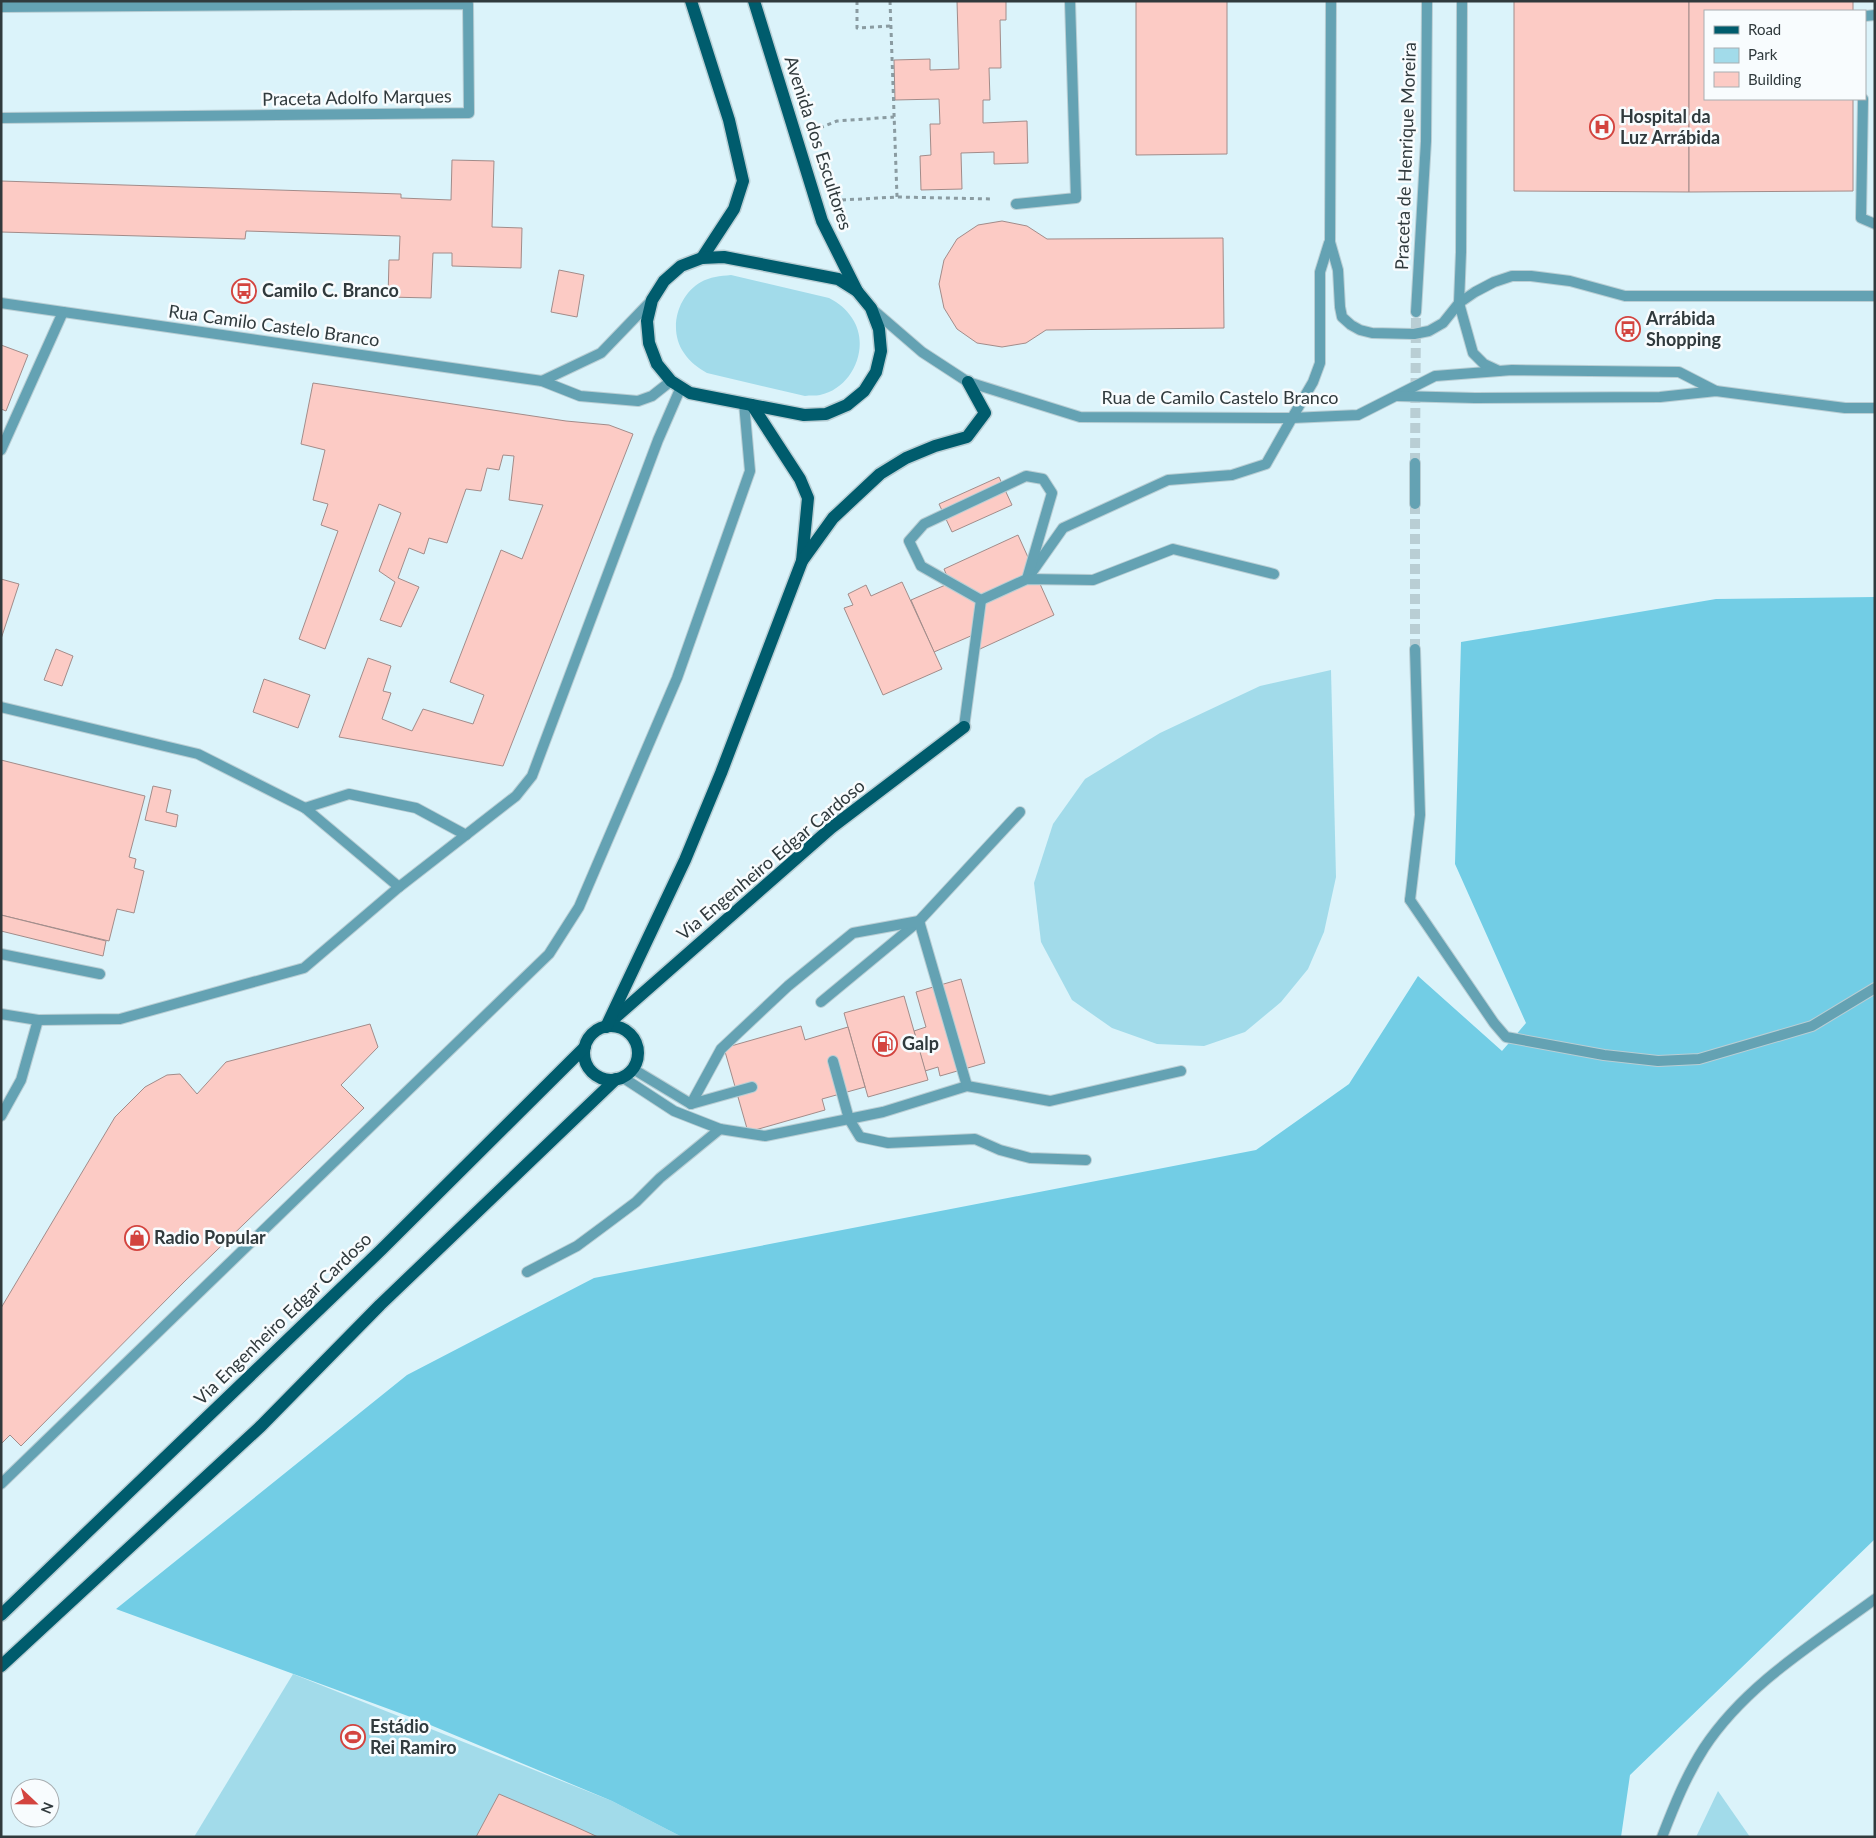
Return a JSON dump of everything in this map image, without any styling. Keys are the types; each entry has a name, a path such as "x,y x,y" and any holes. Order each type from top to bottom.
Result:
{"main road":[{"path":"691,1 729,120 743,181 734,209 702,258"},
{"name":"Avenida dos Escultores","path":"754,1 822,221 857,292"},
{"name":"Rua de Camilo Castelo Branco","path":"724,256 838,280 857,292 871,308 879,329 881,350 876,372 864,391 847,406 826,414 804,416 690,392 676,384 657,364 649,343 647,322 652,300 664,281 681,266 702,258 724,256"},
{"path":"802,560 833,518 880,474 906,458 935,446 967,437 985,413 968,382"},
{"path":"606,1027 688,851 721,773 802,560 808,498 800,479 748,404"},
{"name":"Via Engenheiro Edgar Cardoso","path":"606,1027 831,828 964,727"},
{"path":"1,1666 260,1426 380,1305 530,1161 619,1078 633,1069 637,1061 638,1052 636,1042 631,1034 615,1026 597,1030 590,1036 585,1046 586,1063 591,1071 598,1076 607,1080 619,1078"},
{"name":"Via Engenheiro Edgar Cardoso","path":"1,1615 374,1257 585,1046"}],"street":[{"path":"1016,204 1076,198 1070,1"},
{"path":"1331,1 1330,242 1338,270 1342,317 1360,330 1372,333 1414,334 1429,330 1443,323 1459,303 1494,282 1512,276 1530,276 1570,281 1625,296 1875,296"},
{"name":"Praceta de Henrique Moreira","path":"1416,312 1426,141 1428,1"},
{"path":"1462,1 1459,303 1473,353 1484,364 1500,371"},
{"name":"Praceta Adolfo Marques","path":"1,7 468,4 469,113 1,118"},
{"path":"1863,100 1861,218 1875,224"},
{"path":"1027,579 1064,528 1168,480 1232,475 1266,464 1313,382 1320,363 1320,272 1330,242"},
{"path":"542,381 600,353 652,300"},
{"name":"Rua Camilo Castelo Branco","path":"1,304 542,381 580,396 638,401 676,384"},
{"name":"Rua de Camilo Castelo Branco","path":"871,308 922,352 968,382 1080,416 1292,418 1358,415 1434,376 1500,371 1679,372 1716,391"},
{"path":"1,450 63,312"},
{"path":"1,1014 38,1020 120,1019 304,968 399,886 516,796 532,776 658,440 676,384"},
{"name":"Rua de Camilo Castelo Branco","path":"1396,396 1660,398 1716,391 1845,408 1875,408"},
{"path":"1,1484 549,954 579,907 677,678 750,471 748,404"},
{"path":"1415,463 1415,504"},
{"path":"981,600 921,566 909,541 924,524 1026,476 1043,479 1052,493 1027,579"},
{"path":"981,600 1027,579 1093,580 1173,548 1274,574"},
{"path":"964,727 981,600"},
{"path":"1415,649 1420,816 1410,900 1494,1023 1506,1037 1604,1055 1658,1061 1699,1059 1812,1026 1875,988"},
{"path":"1,706 198,754 305,808 399,886"},
{"path":"305,808 349,794 416,808 466,835"},
{"path":"821,1002 919,921 1020,812"},
{"path":"919,921 967,1086"},
{"path":"691,1104 721,1049 788,986 853,933 919,921"},
{"path":"1,954 100,974"},
{"path":"2,1113 21,1080 38,1020"},
{"path":"833,1061 848,1119 860,1137 888,1143 975,1139 1000,1150 1030,1158 1086,1160"},
{"path":"633,1069 691,1104 752,1087"},
{"path":"619,1078 674,1111 720,1129 764,1136 883,1112 967,1086 1050,1101 1181,1070"},
{"path":"527,1272 577,1246 615,1218 720,1129"},
{"path":"1662,1837 1688,1775 1705,1746 1726,1720 1749,1695 1774,1673 1875,1598"}],"path":[{"path":"857,1 858,28 891,26"},
{"path":"890,1 897,197"},
{"path":"816,202 897,197 989,198 1016,204"}],"green space":[{"path":"731,275 829,298 845,309 852,318 860,341 859,353 855,364 850,375 842,384 832,391 820,395 805,396 707,373 697,367 684,353 679,344 676,324 681,305 686,296 701,282 719,276"},
{"path":"1331,670 1336,877 1324,932 1308,969 1281,1002 1245,1032 1204,1046 1157,1044 1112,1028 1072,1000 1041,942 1034,883 1053,824 1085,779 1160,733 1260,686"},
{"name":"Estádio Rei Ramiro","path":"293,1674 612,1801 682,1837 194,1837"},
{"path":"1718,1791 1750,1837 1696,1837"}],"shaded area":[{"path":"1875,597 1875,1539 1630,1775 1621,1837 682,1837 612,1801 416,1719 116,1609 407,1375 594,1278 1256,1150 1349,1084 1418,976 1502,1051 1526,1023 1455,864 1461,642 1716,599"}],"building":[{"path":"957,1 1006,1 1006,20 1000,20 1001,68 989,68 990,100 983,100 983,123 1027,121 1028,163 994,164 994,152 961,153 962,189 921,190 920,156 931,155 930,124 940,124 939,99 895,100 894,60 930,59 930,70 959,69"},
{"path":"1136,1 1227,1 1227,154 1136,155"},
{"name":"Hospital da Luz Arrábida","path":"1514,1 1689,1 1689,192 1514,191"},
{"path":"1689,1 1853,1 1853,10 1704,10 1704,100 1853,100 1853,191 1689,192"},
{"path":"452,160 494,161 492,227 522,228 521,268 452,266 452,253 433,253 431,298 388,297 389,260 399,260 400,236 246,231 245,239 1,232 1,181 401,194 401,198 451,200"},
{"path":"1002,221 1027,226 1047,239 1223,238 1224,328 1046,330 1026,343 1002,347 977,343 957,329 944,308 939,284 944,260 957,239 978,225"},
{"path":"559,270 584,275 577,317 551,312"},
{"path":"1,345 28,355 6,411 1,409"},
{"path":"313,383 566,421 609,425 633,434 503,766 339,737 368,658 391,666 383,691 391,693 382,719 412,731 423,709 473,724 484,695 450,682 501,550 522,559 543,505 509,500 514,456 503,455 499,470 487,468 481,491 466,489 447,543 429,538 424,554 409,548 398,578 419,587 401,627 380,620 395,582 379,571 401,513 379,504 325,649 299,639 338,531 321,525 328,504 313,500 325,450 301,444"},
{"path":"999,477 1012,505 952,532 939,504"},
{"path":"1018,535 1054,615 980,649 973,635 934,652 911,600 950,583 944,569"},
{"path":"1,579 19,584 1,639"},
{"path":"902,582 942,669 883,695 844,608 853,605 848,594 866,585 871,596"},
{"path":"56,649 73,656 62,686 44,680"},
{"path":"264,679 310,695 298,728 253,712"},
{"path":"1,760 145,796 129,857 136,859 134,868 144,871 134,913 117,909 109,941 1,915"},
{"path":"153,786 171,790 166,812 178,815 176,827 145,820"},
{"path":"1,915 106,941 103,956 1,931"},
{"path":"961,979 985,1063 940,1076 938,1067 925,1071 914,1031 926,1027 916,992"},
{"path":"904,996 928,1080 868,1097 844,1013"},
{"name":"Radio Popular","path":"370,1024 378,1047 341,1085 364,1108 185,1281 21,1446 10,1435 1,1444 1,1308 115,1117 145,1087 167,1075 180,1074 197,1094 226,1062"},
{"path":"801,1026 805,1040 848,1027 865,1087 822,1099 825,1110 748,1132 724,1048"},
{"path":"499,1794 574,1826 598,1837 476,1837"}],"tunnel":[{"path":"1415,463 1416,312"},
{"path":"1415,504 1415,649"}],"place":[{"name":"Hospital da Luz Arrábida","path":"1602,127"},
{"name":"Camilo C. Branco","path":"244,291"},
{"name":"Arrábida Shopping","path":"1628,329"},
{"name":"Galp","path":"885,1044"},
{"name":"Radio Popular","path":"137,1238"},
{"name":"Estádio Rei Ramiro","path":"353,1737"}]}
